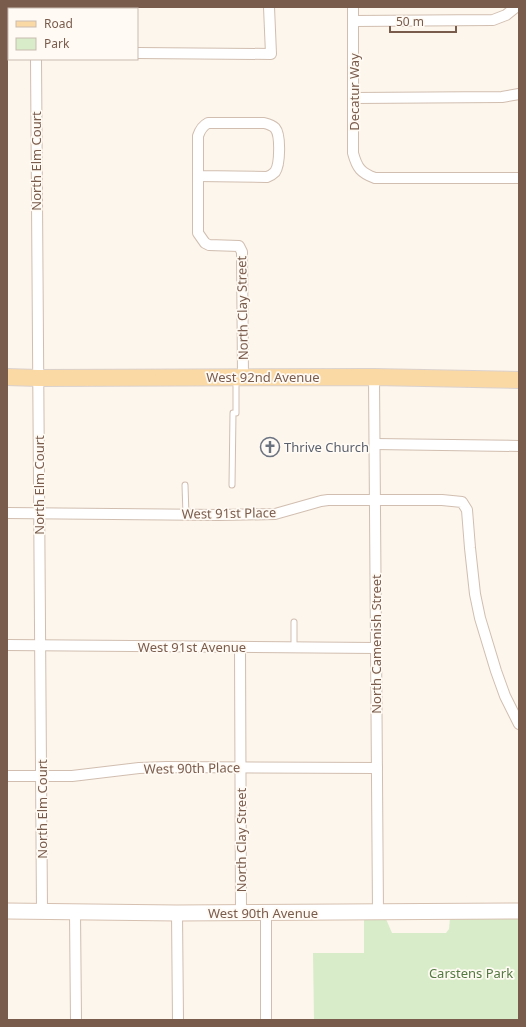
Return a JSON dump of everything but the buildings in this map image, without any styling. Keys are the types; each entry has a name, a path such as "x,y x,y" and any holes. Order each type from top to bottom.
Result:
{"main road":[{"name":"West 92nd Avenue","path":"7,377 374,377 519,380"}],"street":[{"path":"138,53 271,54 270,7"},
{"name":"Decatur Way","path":"354,7 353,154 356,164 364,174 375,178 519,178"},
{"path":"354,21 493,20 506,15 516,7"},
{"name":"North Elm Court","path":"36,60 42,911"},
{"path":"354,98 502,98 519,94"},
{"name":"North Clay Street","path":"198,176 271,176 275,172 278,160 279,138 277,130 273,126 264,123 208,123 200,130 198,136 198,176 198,228 200,238 209,245 239,246 242,252 239,377"},
{"name":"North Camenish Street","path":"374,377 378,912"},
{"path":"375,444 519,446"},
{"name":"West 91st Place","path":"7,513 186,515 275,514 321,501 375,500 462,502 467,510 475,594 480,618 505,696 519,724"},
{"name":"West 91st Avenue","path":"7,645 376,648"},
{"name":"North Clay Street","path":"240,648 241,913"},
{"name":"West 90th Place","path":"7,776 72,776 139,768 166,767 377,768"},
{"name":"West 90th Avenue","path":"7,911 266,913 519,911"},
{"path":"75,912 76,1020"},
{"path":"177,913 178,1020"},
{"path":"266,913 266,1020"}],"lane":[{"path":"232,485 234,413 239,377"},
{"path":"185,485 186,515"},
{"path":"294,622 294,648"}],"green space":[{"name":"Carstens Park","path":"364,918 386,919 392,933 446,933 449,929 450,918 519,918 519,1020 314,1020 313,953 364,953"}],"place":[{"name":"Thrive Church","path":"270,447"}]}
